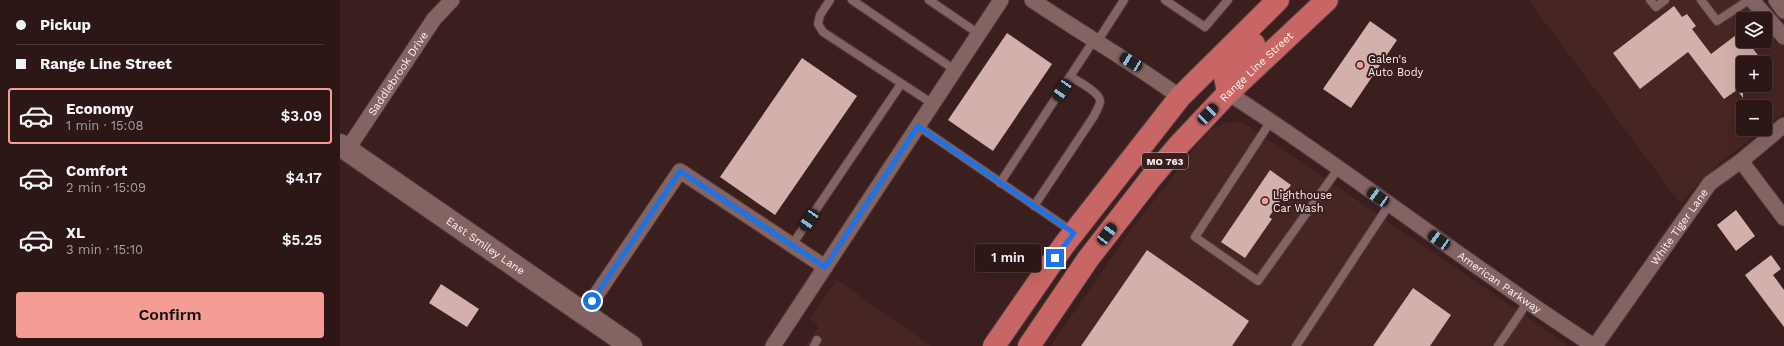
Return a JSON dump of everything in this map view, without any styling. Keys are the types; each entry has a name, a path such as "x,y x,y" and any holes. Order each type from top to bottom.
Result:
{"main road":[{"name":"MO 763","path":"994,346 1074,233 1180,96 1278,0"},
{"path":"1228,93 1225,77 1230,69 1259,39 1287,0"},
{"name":"Range Line Street","path":"1029,346 1088,259 1178,146 1228,93 1327,0"},
{"path":"1126,210 1156,149 1186,110 1185,103 1180,96"}],"street":[{"name":"Saddlebrook Drive","path":"344,147 434,19 452,0"},
{"path":"773,346 1001,0"},
{"path":"1032,0 1180,96"},
{"path":"1752,0 1784,37"},
{"path":"1776,0 1784,11"},
{"name":"American Parkway","path":"1228,93 1271,121 1527,303 1594,346"},
{"name":"White Tiger Lane","path":"1594,346 1710,183 1741,161 1784,125"},
{"name":"East Smiley Lane","path":"344,147 631,346"},
{"path":"1741,161 1784,218"},
{"path":"584,313 680,171 825,267"}],"lane":[{"path":"830,0 820,15 818,24 823,32 932,104"},
{"path":"852,0 955,70"},
{"path":"929,0 979,34"},
{"path":"1000,183 1124,0"},
{"path":"1165,0 1204,27 1228,0"},
{"path":"1650,0 1656,7 1665,0"},
{"path":"1701,0 1717,21 1749,0"},
{"path":"1034,206 1100,104 1100,99 1097,94 1071,77"},
{"path":"792,245 902,84"},
{"path":"1271,121 1195,237 1258,281 1338,169"},
{"path":"918,126 1074,233"},
{"path":"1296,346 1389,205"},
{"path":"1498,346 1527,303"}],"shaded area":[{"path":"1528,0 1760,0 1761,12 1736,12 1736,48 1772,48 1772,32 1784,47 1784,113 1772,122 1772,100 1736,100 1736,136 1755,136 1716,166 1680,203"},
{"path":"1241,121 1567,344 1566,346 1051,346 1124,239 1208,131 1222,124"},
{"path":"837,280 931,346 805,346 818,328 816,323 810,318"}],"building":[{"path":"1674,6 1682,17 1687,14 1696,26 1692,29 1711,54 1736,35 1736,48 1752,48 1759,56 1736,56 1736,91 1724,99 1688,52 1640,89 1613,53"},
{"name":"Galen's Auto Body","path":"1370,21 1397,40 1351,108 1323,89"},
{"path":"1007,33 1052,64 993,151 948,120"},
{"path":"802,58 857,96 775,215 720,177"},
{"path":"1738,92 1743,92 1743,98"},
{"name":"Lighthouse Car Wash","path":"1270,170 1291,185 1269,217 1272,219 1245,258 1221,242"},
{"path":"1736,210 1755,236 1736,251 1717,225"},
{"path":"1147,250 1249,321 1232,346 1081,346"},
{"path":"1771,255 1781,269 1773,275 1784,290 1784,327 1745,275"},
{"path":"441,284 479,309 467,327 429,303"},
{"path":"1413,288 1451,315 1430,346 1373,346"}],"place":[{"name":"Galen's Auto Body","path":"1360,65"},
{"name":"Lighthouse Car Wash","path":"1265,201"}],"route":[{"path":"592,301 680,171 825,267 918,126 1074,233 1055,258"}]}
